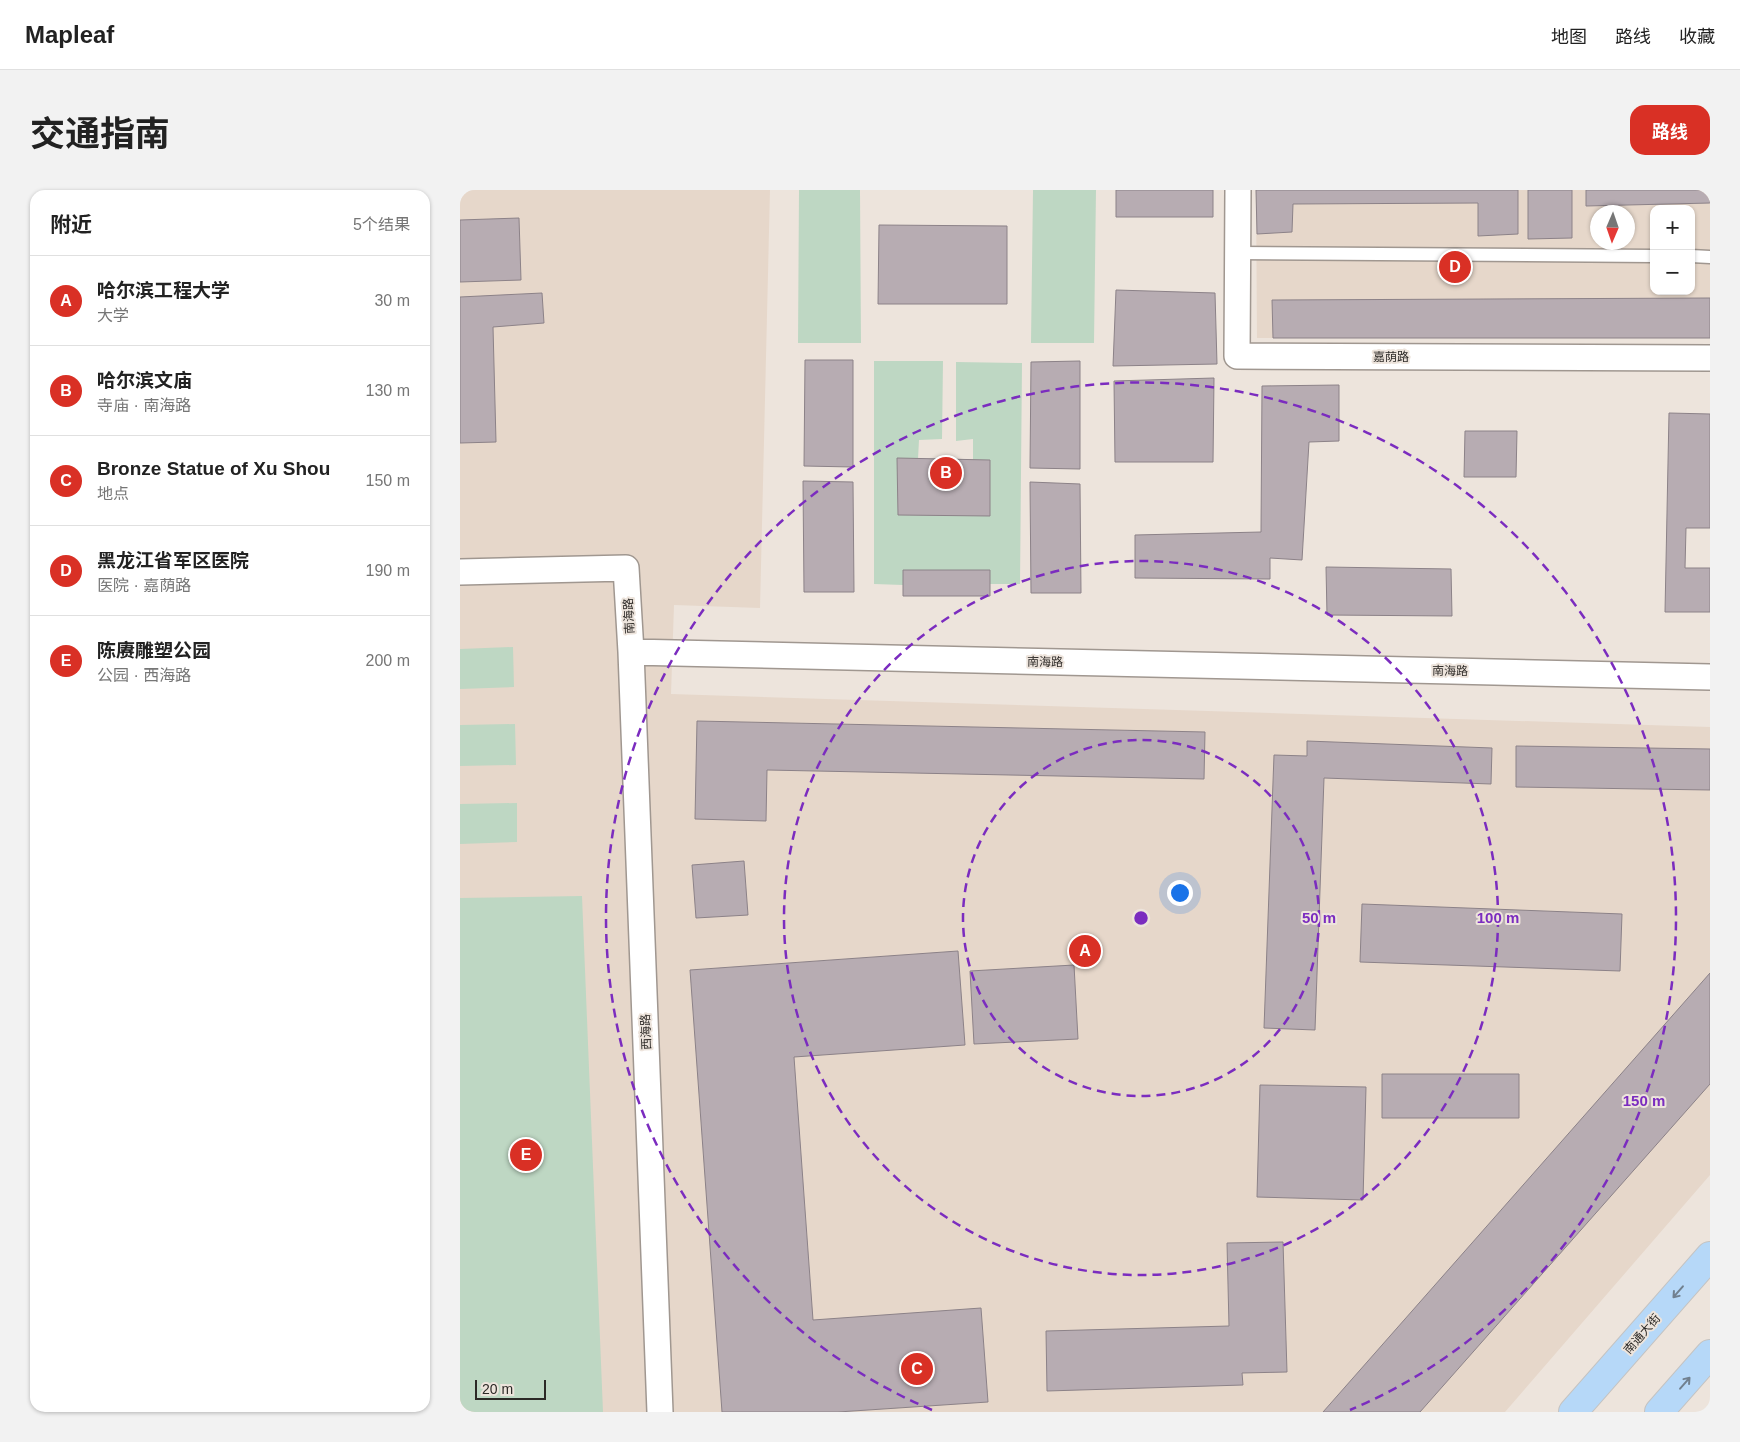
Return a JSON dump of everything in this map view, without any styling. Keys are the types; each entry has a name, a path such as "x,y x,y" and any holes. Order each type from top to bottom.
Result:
{"highway":[{"name":"南通大街","path":"1573,1412 1710,1256"},
{"path":"1659,1412 1710,1354"}],"street":[{"name":"嘉荫路","path":"1238,190 1237,356 1710,358"},
{"name":"南海路","path":"460,572 626,568 631,652 1710,677"},
{"name":"西海路","path":"631,652 660,1412"}],"lane":[{"path":"1238,253 1650,256"},
{"path":"1695,256 1710,257"}],"shaded area":[{"path":"460,190 770,190 760,608 674,605 671,694 1710,727 1710,1175 1505,1412 460,1412"},
{"path":"1256,190 1710,190 1710,338 1257,338"}],"green space":[{"path":"799,190 860,190 861,343 798,343"},
{"path":"1033,190 1096,190 1094,343 1031,343"},
{"path":"874,361 943,361 942,439 919,440 918,459 973,460 973,439 956,441 956,362 1022,363 1020,584 990,584 990,570 903,570 903,585 874,584"},
{"path":"513,647 514,687 460,689 460,649"},
{"path":"515,724 516,765 460,766 460,725"},
{"path":"517,803 517,842 460,844 460,804"},
{"path":"582,896 603,1412 460,1412 460,898"}],"building":[{"path":"1116,190 1213,190 1213,217 1116,217"},
{"path":"1256,190 1518,190 1518,234 1478,236 1478,203 1293,204 1292,232 1257,234"},
{"path":"1528,190 1572,190 1572,238 1528,239"},
{"path":"1586,190 1710,190 1710,203 1586,206"},
{"path":"519,218 521,280 460,282 460,220"},
{"path":"879,225 1007,226 1007,304 878,304"},
{"path":"1116,290 1215,293 1217,364 1113,366"},
{"path":"542,293 544,323 493,327 496,442 460,443 460,297"},
{"path":"1710,298 1710,338 1273,338 1272,300"},
{"path":"805,360 853,360 853,467 804,466"},
{"path":"1080,361 1080,469 1030,468 1031,362"},
{"path":"1214,378 1213,462 1115,462 1114,381"},
{"path":"1339,385 1339,441 1309,442 1302,560 1270,558 1270,579 1135,578 1135,535 1261,532 1262,386"},
{"path":"1669,413 1710,414 1710,528 1686,528 1685,568 1710,568 1710,612 1665,612"},
{"path":"1465,431 1517,431 1516,477 1464,477"},
{"path":"897,458 990,460 990,516 898,515"},
{"path":"803,481 853,482 854,592 804,592"},
{"path":"1030,482 1080,484 1081,593 1031,593"},
{"path":"1326,567 1451,569 1452,616 1327,615"},
{"path":"903,570 990,570 990,596 903,596"},
{"path":"697,721 1205,732 1204,779 767,770 766,821 695,819"},
{"path":"1307,741 1492,748 1491,784 1324,778 1315,1030 1264,1028 1274,755 1307,756"},
{"path":"1516,746 1710,749 1710,790 1516,787"},
{"path":"744,861 748,915 696,918 692,865"},
{"path":"1362,904 1622,914 1620,971 1360,962"},
{"path":"958,951 965,1045 794,1057 813,1320 981,1308 988,1402 838,1412 722,1412 690,970"},
{"path":"1074,965 1078,1039 974,1044 970,971"},
{"path":"1710,973 1710,1084 1420,1412 1323,1412"},
{"path":"1382,1074 1519,1074 1519,1118 1382,1118"},
{"path":"1260,1085 1366,1087 1363,1200 1257,1197"},
{"path":"1283,1242 1287,1372 1242,1373 1243,1385 1047,1391 1046,1331 1229,1326 1227,1243"}],"place":[{"name":"黑龙江省军区医院","path":"1455,267"},
{"name":"哈尔滨文庙","path":"946,473"},
{"name":"哈尔滨工程大学","path":"1085,951"},
{"name":"陈赓雕塑公园","path":"526,1155"},
{"name":"Bronze Statue of Xu Shou","path":"917,1369"}]}
